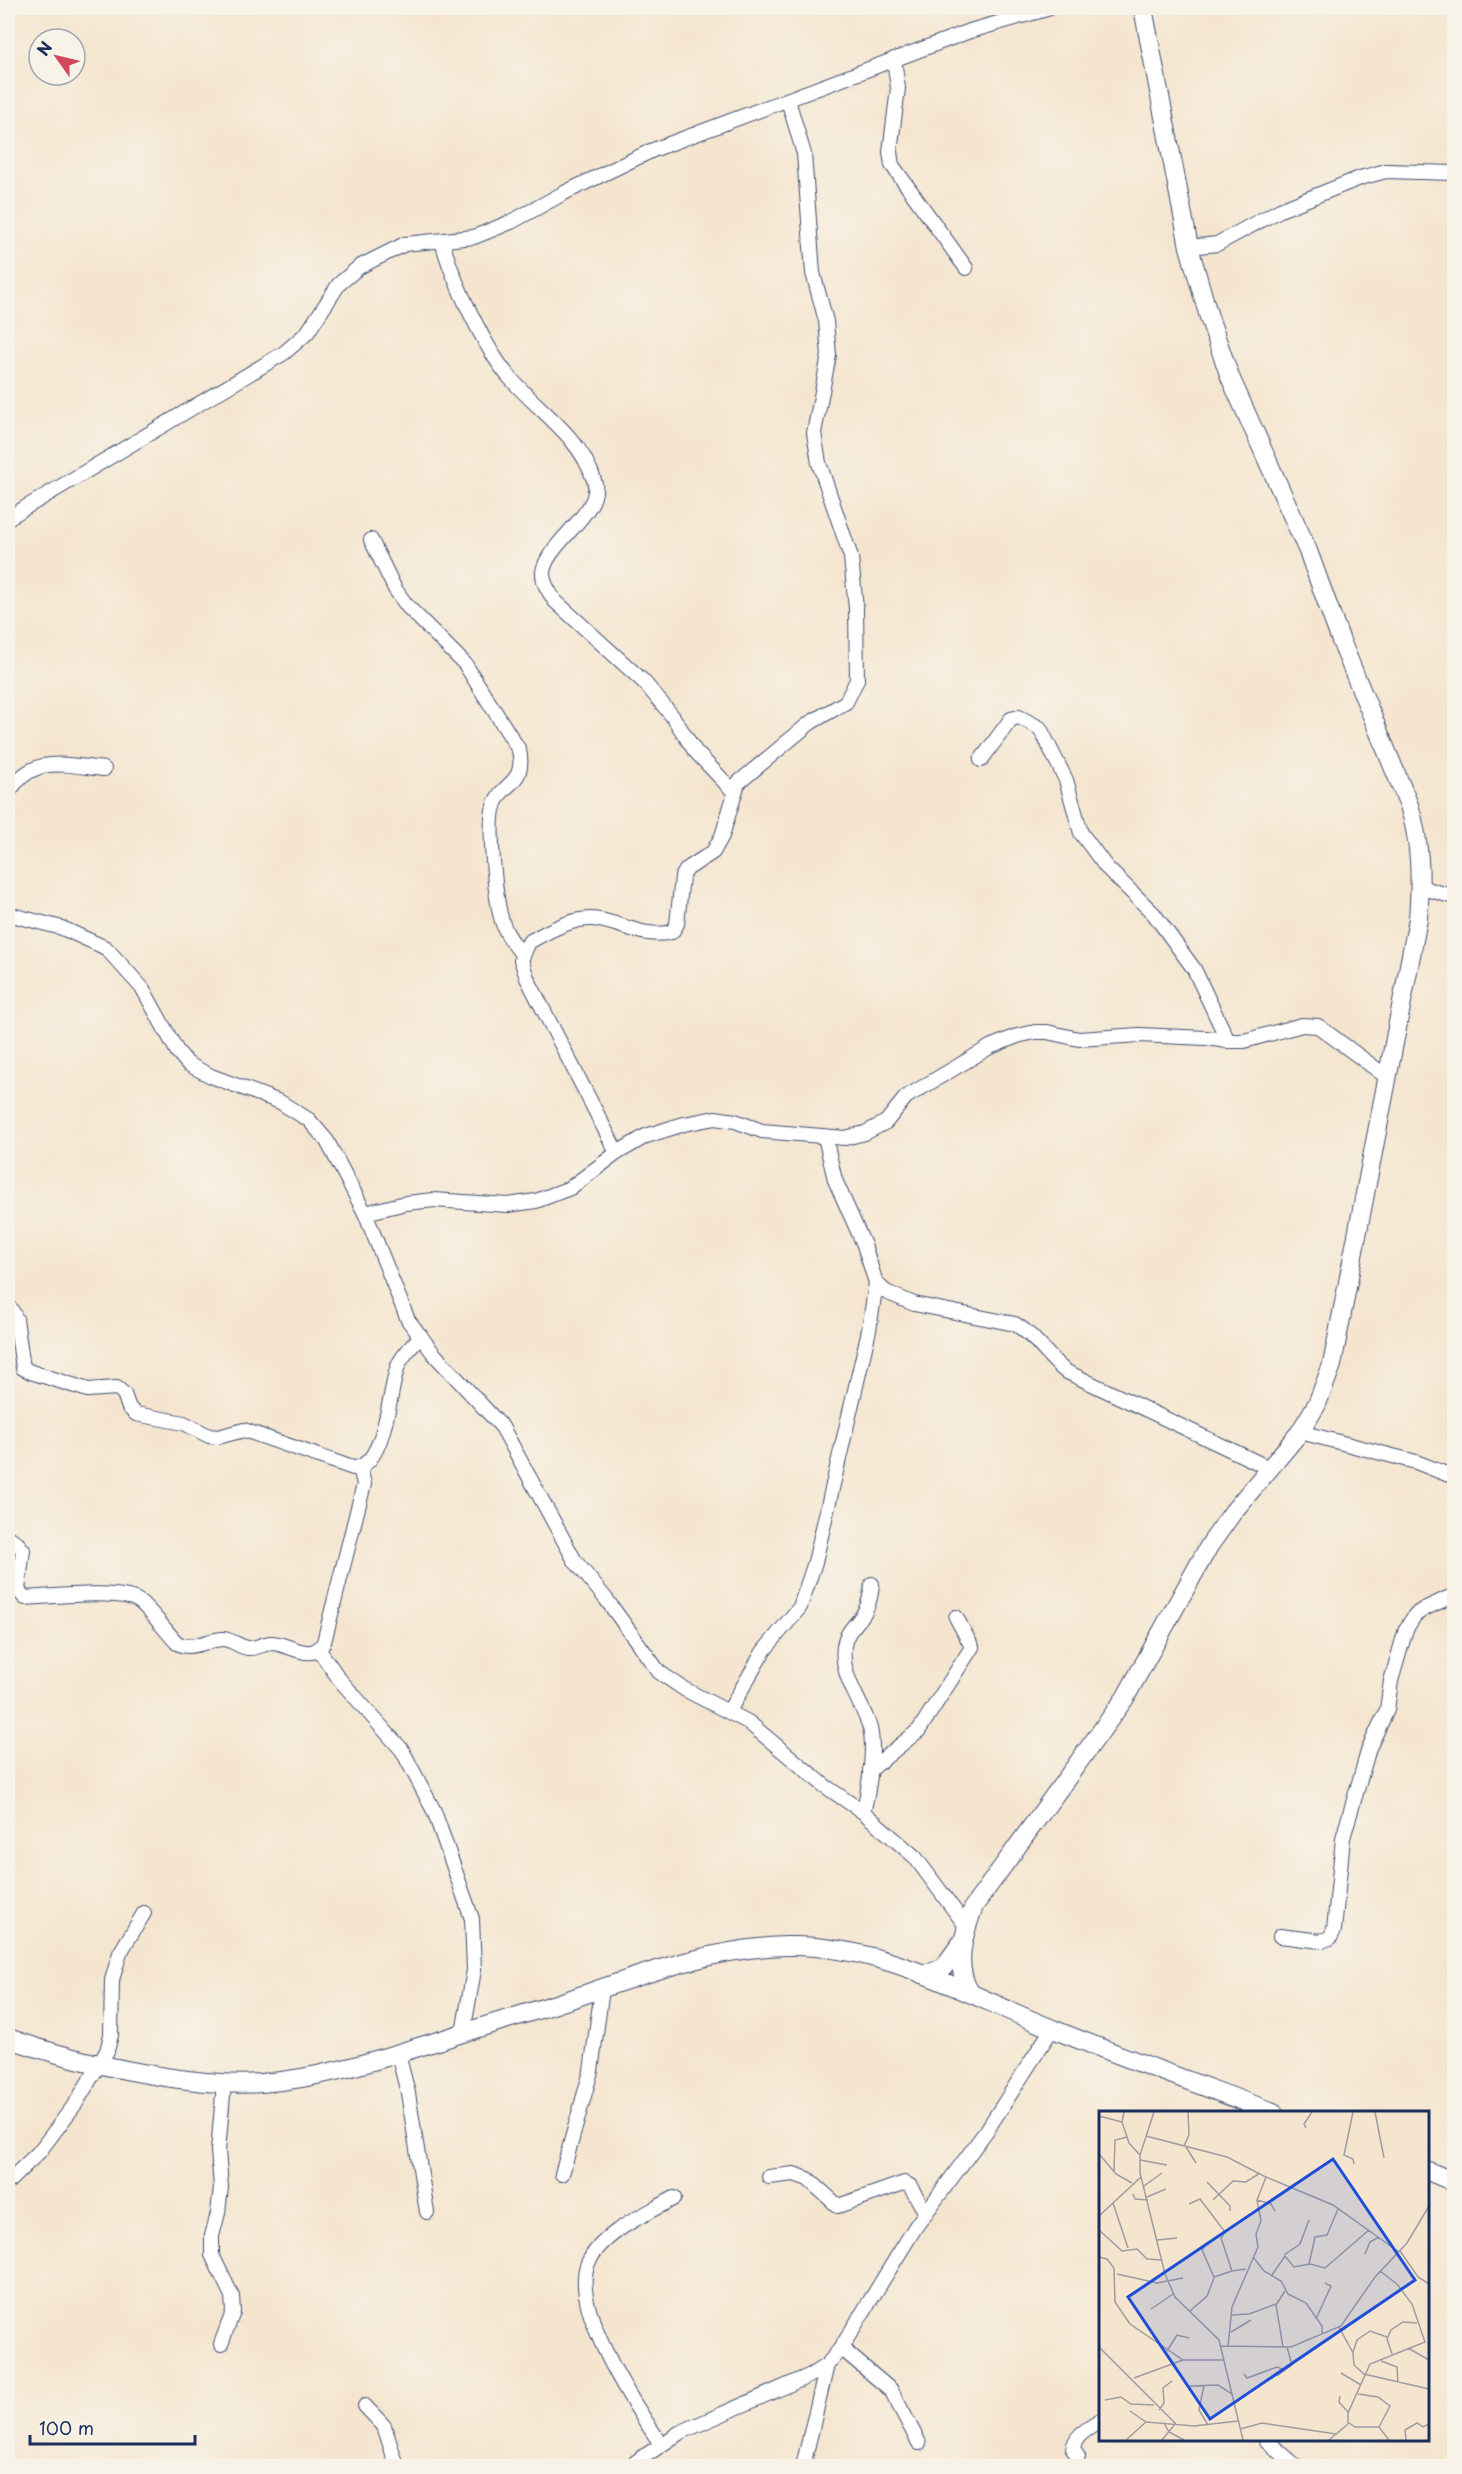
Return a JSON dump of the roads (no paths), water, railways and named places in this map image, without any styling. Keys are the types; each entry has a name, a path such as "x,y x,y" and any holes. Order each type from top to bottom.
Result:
{"main road":[{"path":"922,1974 943,1968 965,1934 982,1893 1063,1786 1125,1698 1209,1546 1233,1512 1300,1432 1317,1404 1332,1365 1419,919 1418,831 1409,805 1341,640 1308,551 1230,377 1206,307 1189,247 1143,8"},
{"path":"965,1934 963,1979 970,1992"},
{"path":"8,2038 98,2063 224,2083 259,2083 299,2079 398,2054 711,1956 782,1946 813,1946 859,1952 894,1962 970,1992 1052,2029 1269,2111"},
{"path":"1429,2171 1455,2182"}],"street":[{"path":"8,518 284,353 307,333 339,284 359,267 405,244 474,237 511,222 564,193 653,150 970,31 1050,8"},
{"path":"894,59 898,88 890,152 892,165 966,268"},
{"path":"522,956 529,942 573,922 598,919 661,935 672,932 677,924 682,877 687,869 713,852 722,836 734,792 744,776 810,723 846,702 857,680 856,609 851,557 819,463 813,433 828,355 826,321 813,273 804,154 789,100"},
{"path":"1189,247 1217,244 1280,210 1360,178 1386,171 1455,173"},
{"path":"442,241 451,274 494,354 511,379 544,409 579,449 595,481 595,494 588,508 547,560 543,573 547,589 555,601 644,682 673,717 695,751 734,792"},
{"path":"371,540 395,589 407,606 465,664 519,750 523,766 499,797 493,810 494,875 504,929 522,956 527,978 617,1153"},
{"path":"981,760 1011,718 1019,717 1040,728 1066,780 1081,834 1106,867 1154,914 1194,969 1228,1041"},
{"path":"8,793 27,770 47,765 104,769"},
{"path":"1420,887 1455,897"},
{"path":"8,914 62,928 106,948 143,989 177,1051 188,1064 211,1076 280,1102 309,1120 327,1141 365,1213 408,1320 502,1426 575,1561 659,1672 684,1689 748,1722 825,1786 863,1812 915,1857 965,1934"},
{"path":"365,1213 406,1203 434,1200 508,1205 537,1201 570,1188 617,1153 646,1136 715,1118 735,1120 762,1131 845,1138 865,1133 886,1122 906,1097 990,1047 1017,1036 1047,1032 1079,1039 1138,1035 1244,1041 1302,1025 1317,1026 1387,1077"},
{"path":"729,1711 763,1652 800,1607 815,1562 869,1330 876,1283 864,1245 835,1180 825,1137"},
{"path":"876,1283 886,1292 914,1304 1015,1324 1027,1331 1052,1361 1065,1371 1269,1468"},
{"path":"8,1308 16,1319 23,1368 31,1372 88,1390 117,1388 124,1394 129,1408 136,1414 184,1423 209,1436 218,1437 244,1430 345,1466 360,1468 369,1463 384,1430 398,1367 420,1336"},
{"path":"1300,1432 1416,1462 1455,1477"},
{"path":"320,1650 339,1588 364,1484 360,1468"},
{"path":"8,1537 23,1550 18,1590 25,1598 100,1593 135,1599 184,1646 194,1646 222,1639 248,1648 277,1643 306,1653 320,1650"},
{"path":"863,1812 870,1770 872,1736 869,1723 852,1689 845,1666 844,1646 849,1630 864,1612 872,1584"},
{"path":"1280,1936 1322,1941 1330,1938 1334,1930 1343,1838 1369,1748 1387,1710 1391,1681 1406,1629 1415,1615 1455,1595"},
{"path":"870,1770 919,1730 965,1662 972,1647 956,1617"},
{"path":"320,1650 340,1680 402,1750 434,1811 472,1919 474,1970 463,2033"},
{"path":"8,2182 39,2152 76,2103 106,2051 111,2035 112,1980 120,1953 144,1913"},
{"path":"562,2174 591,2071 602,1989"},
{"path":"630,2466 661,2444 827,2365 841,2348 926,2213 987,2130 1052,2029"},
{"path":"398,2054 408,2093 427,2212"},
{"path":"221,2344 233,2312 232,2296 212,2255 212,2236 218,2213 220,2187 218,2151 224,2083"},
{"path":"769,2177 794,2174 808,2179 838,2206 904,2183 910,2186 926,2213"},
{"path":"661,2444 620,2380 600,2338 588,2302 584,2279 589,2261 602,2244 625,2227 674,2198"},
{"path":"841,2348 891,2390 920,2443"},
{"path":"803,2466 827,2365"},
{"path":"365,2406 384,2426 397,2466"},
{"path":"1078,2457 1073,2449 1073,2443 1078,2436 1099,2422"},
{"path":"1268,2441 1296,2466"}]}
